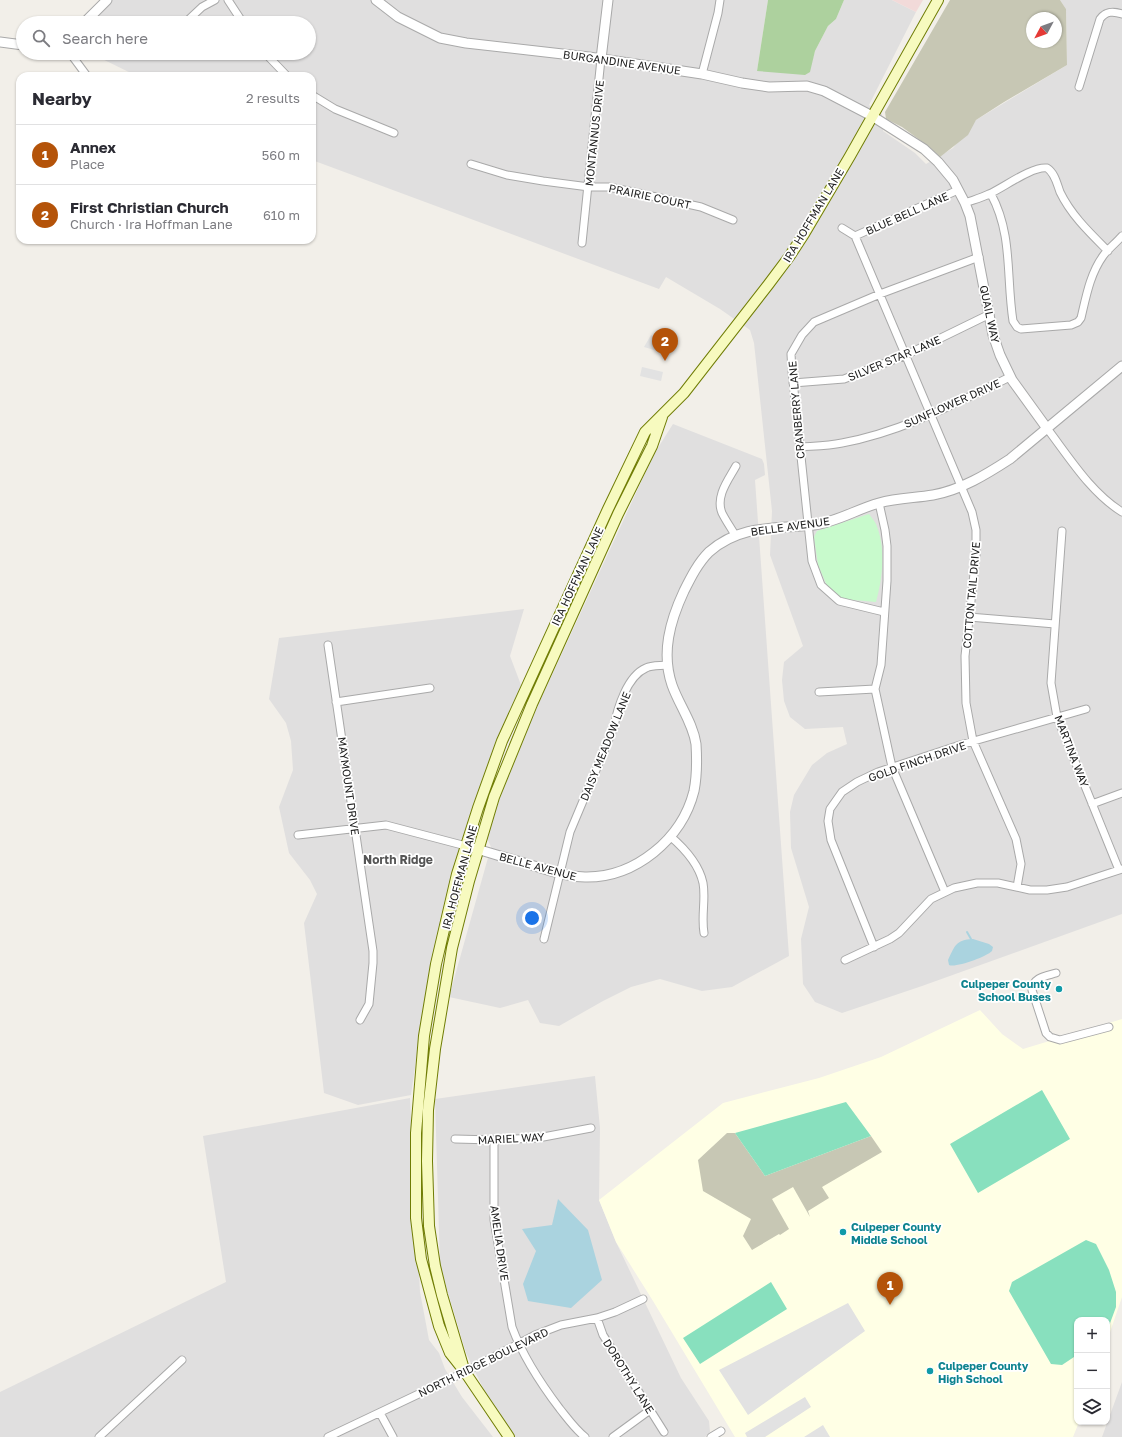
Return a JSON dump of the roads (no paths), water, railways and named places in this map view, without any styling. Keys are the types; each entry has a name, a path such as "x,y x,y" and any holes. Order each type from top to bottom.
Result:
{"main road":[{"name":"IRA HOFFMAN LANE","path":"509,1437 465,1372 450,1353 439,1326 421,1259 416,1210 416,1133 424,1036 436,964 457,874 478,808 502,742 645,432 684,393 768,285 804,234 938,0"},
{"name":"IRA HOFFMAN LANE","path":"465,1372 435,1266 429,1226 427,1161 427,1131 435,1049 452,948 469,881 494,797 532,704 618,514 652,446 664,414"}],"street":[{"path":"91,16 107,0"},
{"path":"193,16 202,7 215,0"},
{"path":"228,0 238,16"},
{"name":"BURGANDINE AVENUE","path":"376,0 398,17 440,38 466,43 601,59 702,74 742,83 769,87 807,86 824,91 872,116"},
{"name":"MONTANNUS DRIVE","path":"582,243 608,0"},
{"path":"702,74 718,14 720,0"},
{"path":"1079,87 1100,19 1102,16 1110,12 1122,14"},
{"path":"0,42 16,44"},
{"path":"75,60 84,72"},
{"path":"272,60 283,72"},
{"path":"316,97 336,109 394,133"},
{"name":"QUAIL WAY","path":"872,116 924,149 945,171 958,190 970,216 995,341 1010,377 1018,391 1096,490 1122,512"},
{"name":"PRAIRIE COURT","path":"471,164 507,175 589,187 609,187 701,207 734,220"},
{"path":"965,203 990,194 1018,178 1040,168 1047,168 1052,173 1061,194 1070,209 1092,236 1108,251"},
{"name":"BLUE BELL LANE","path":"855,236 958,190"},
{"path":"990,194 997,205 1004,228 1010,280 1012,318 1014,324 1025,330 1078,322 1081,318 1093,274 1097,265 1122,236"},
{"path":"842,228 855,236"},
{"name":"COTTON TAIL DRIVE","path":"855,236 962,485 972,512 976,530 976,555 965,664 966,703 973,741 1016,839 1021,864 1017,887"},
{"name":"CRANBERRY LANE","path":"884,612 839,602 821,586 812,561 791,354 802,334 814,322 880,294 978,257"},
{"name":"SILVER STAR LANE","path":"793,383 844,379 906,355 990,314"},
{"name":"BELLE AVENUE","path":"298,835 355,828 391,826 466,846 559,874 587,877 614,873 639,863 647,858 670,836 684,815 694,790 697,766 694,734 672,687 667,665 667,643 671,621 675,610 691,575 707,554 722,542 735,535 778,527 815,525 832,521 879,503 896,499 935,494 962,485 1000,466 1122,366"},
{"name":"SUNFLOWER DRIVE","path":"800,447 841,444 878,434 932,415 1010,377"},
{"path":"735,535 722,512 720,500 724,488 736,466"},
{"path":"879,503 887,546 887,581 881,665 875,689 892,768 945,892"},
{"name":"MARTINA WAY","path":"1062,531 1051,683 1057,717 1092,804 1121,869"},
{"path":"969,617 1055,624"},
{"name":"MAYMOUNT DRIVE","path":"328,645 373,957 369,1004 360,1020"},
{"name":"DAISY MEADOW LANE","path":"544,939 570,832 585,794 601,761 614,727 617,711 635,676 646,668 667,665"},
{"path":"336,702 430,688"},
{"path":"819,692 875,689"},
{"name":"GOLD FINCH DRIVE","path":"874,946 831,840 828,821 830,809 842,792 857,782 892,768 973,741 1086,709"},
{"path":"1092,804 1122,793"},
{"path":"670,836 682,846 696,865 703,884 702,924 704,932"},
{"path":"845,960 899,933 931,899 954,888 977,883 998,883 1030,890 1047,890 1067,886 1121,869"},
{"path":"1056,973 1037,980 1032,986 1046,1033 1050,1037 1060,1040 1109,1027"},
{"name":"MARIEL WAY","path":"454,1139 494,1140 538,1138 591,1128"},
{"name":"AMELIA DRIVE","path":"494,1140 494,1220 512,1327 518,1344 547,1393 578,1432 585,1437"},
{"name":"NORTH RIDGE BOULEVARD","path":"328,1437 465,1372 518,1344 561,1325 597,1318 615,1312 643,1299"},
{"name":"DOROTHY LANE","path":"597,1318 603,1335 664,1432"},
{"path":"99,1437 182,1360"},
{"path":"613,1437 650,1410"},
{"path":"380,1413 393,1437"},
{"path":"711,1437 721,1431"}],"water":[{"path":"973,939 989,944 993,947 992,951 971,961 953,966 949,965 948,960 956,945 959,942"},
{"path":"558,1199 588,1230 602,1280 571,1308 528,1301 523,1284 536,1251 522,1229 552,1225"}],"waterway":[{"path":"967,932 971,939"}],"place":[{"name":"First Christian Church","path":"665,361"},
{"name":"Culpeper County School Buses","path":"1059,989"},
{"name":"Culpeper County Middle School","path":"843,1232"},
{"name":"Annex","path":"890,1305"},
{"name":"Culpeper County High School","path":"930,1371"}],"district":[{"name":"North Ridge","path":"398,859"}]}
